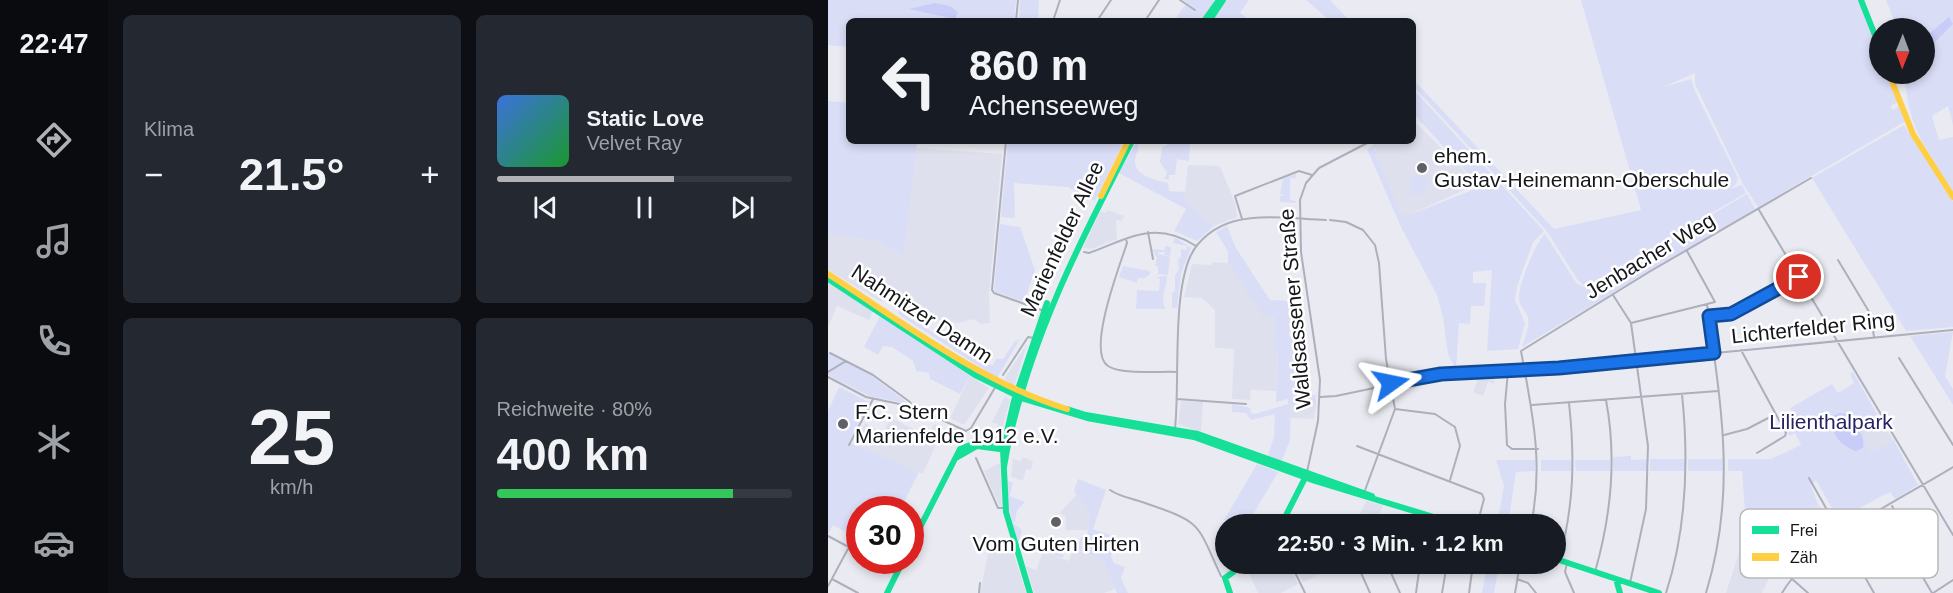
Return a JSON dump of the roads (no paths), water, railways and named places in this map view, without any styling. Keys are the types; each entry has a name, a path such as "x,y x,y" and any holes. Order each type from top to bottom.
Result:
{"main road":[{"path":"1206,18 1219,0"},
{"path":"1211,18 1223,0"},
{"path":"1861,0 1869,20"},
{"path":"1893,84 1913,134 1953,197"},
{"name":"Marienfelder Allee","path":"1036,338 1045,311 1128,144"},
{"name":"Nahmitzer Damm","path":"828,274 997,384"},
{"name":"Nahmitzer Damm","path":"828,279 997,384"},
{"path":"1030,593 1005,508 1003,467 1005,447 1036,338"},
{"path":"997,384 1087,418 1175,430 1306,476 1425,514"},
{"path":"924,520 960,449 971,443 1005,447"},
{"path":"1287,514 1306,476"},
{"path":"1567,563 1659,593"},
{"path":"887,593 896,574"},
{"path":"1230,593 1225,579 1231,574"},
{"path":"1616,579 1620,593"}],"street":[{"path":"1016,18 1018,0"},
{"path":"1054,18 1060,0"},
{"path":"1099,18 1111,0"},
{"path":"1147,18 1159,0"},
{"path":"1180,0 1196,10"},
{"path":"1006,144 992,290 994,293 1045,311"},
{"path":"1242,219 1237,196 1299,171 1312,175 1324,164 1365,144"},
{"name":"Waldsassener Straße","path":"1306,476 1316,438 1320,397 1317,353 1303,269 1299,219 1302,193 1312,175"},
{"name":"Jenbacher Weg","path":"1525,370 1522,351 1612,294 1811,178"},
{"path":"1758,209 1937,509"},
{"path":"1175,430 1182,289 1187,264 1196,246 1218,228 1242,219 1326,220"},
{"path":"1330,220 1358,226 1367,233 1376,247 1379,263 1386,359 1395,408 1364,495"},
{"path":"1084,252 1089,253 1148,232 1170,233 1196,246"},
{"path":"1148,232 1153,259"},
{"path":"1126,239 1127,243 1100,340 1101,358 1107,365 1120,370 1178,372"},
{"path":"1631,324 1715,302 1686,250"},
{"path":"1839,260 1871,315 1874,337"},
{"path":"1709,316 1731,314 1799,277"},
{"path":"1612,294 1631,324 1635,360 1643,397 1648,446 1647,490 1640,545 1629,583"},
{"path":"1706,593 1722,520 1725,471 1724,435 1707,304"},
{"name":"Lichterfelder Ring","path":"1320,397 1336,396 1441,374 1525,370 1953,330"},
{"name":"Marienfelder Allee","path":"1003,375 1028,337 1036,338"},
{"path":"1741,350 1786,434 1758,453"},
{"path":"830,353 873,375 912,406"},
{"path":"1899,358 1953,445"},
{"path":"828,372 846,361"},
{"path":"1525,370 1538,449 1537,484 1533,514"},
{"path":"1508,371 1505,404 1507,445 1512,449 1538,449"},
{"path":"828,377 873,399 912,406 966,431 971,428 997,384"},
{"path":"1532,405 1719,391"},
{"path":"1666,593 1678,548 1685,497 1687,460 1682,394"},
{"path":"849,444 873,399"},
{"path":"1177,399 1246,404"},
{"path":"1595,572 1611,494 1612,447 1606,400"},
{"path":"1566,527 1574,479 1569,402"},
{"path":"1395,408 1435,414 1453,424 1459,435 1460,446 1449,481"},
{"path":"1724,435 1747,429 1776,414"},
{"path":"1357,446 1484,495 1480,514"},
{"path":"976,458 998,508 1005,508"},
{"path":"1885,509 1953,467"},
{"path":"1809,478 1826,509"},
{"path":"1110,490 1192,521 1202,534 1221,576 1225,579"},
{"path":"1892,505 1894,509"},
{"path":"1938,510 1953,535"},
{"path":"828,536 846,545"},
{"path":"828,586 846,553"},
{"path":"1567,563 1565,572 1574,593"},
{"path":"1296,574 1305,593"},
{"path":"1362,574 1370,593"},
{"path":"1391,574 1400,593"},
{"path":"1416,593 1419,574"},
{"path":"1442,593 1445,574"},
{"path":"1469,593 1472,574"},
{"path":"1515,593 1518,574"},
{"path":"1782,593 1791,578 1808,593"},
{"path":"1865,578 1874,593"},
{"path":"1923,578 1932,593 1953,580"},
{"path":"832,579 858,593"},
{"path":"1517,579 1528,584 1536,593"},
{"path":"979,593 980,584"}],"water":[{"path":"935,3 950,6 958,12 955,18 950,18 909,9"},
{"path":"1949,17 1953,24 1935,42 1935,29"},
{"path":"1846,414 1858,430 1863,438 1863,448 1856,451 1845,446 1837,438 1833,422 1834,415"}],"place":[{"name":"ehem. Gustav-Heinemann-Oberschule","path":"1422,168"},
{"name":"F.C. Stern Marienfelde 1912 e.V.","path":"843,424"},
{"name":"Vom Guten Hirten","path":"1056,522"}],"park label":[{"name":"Lilienthalpark","path":"1831,422"}]}
